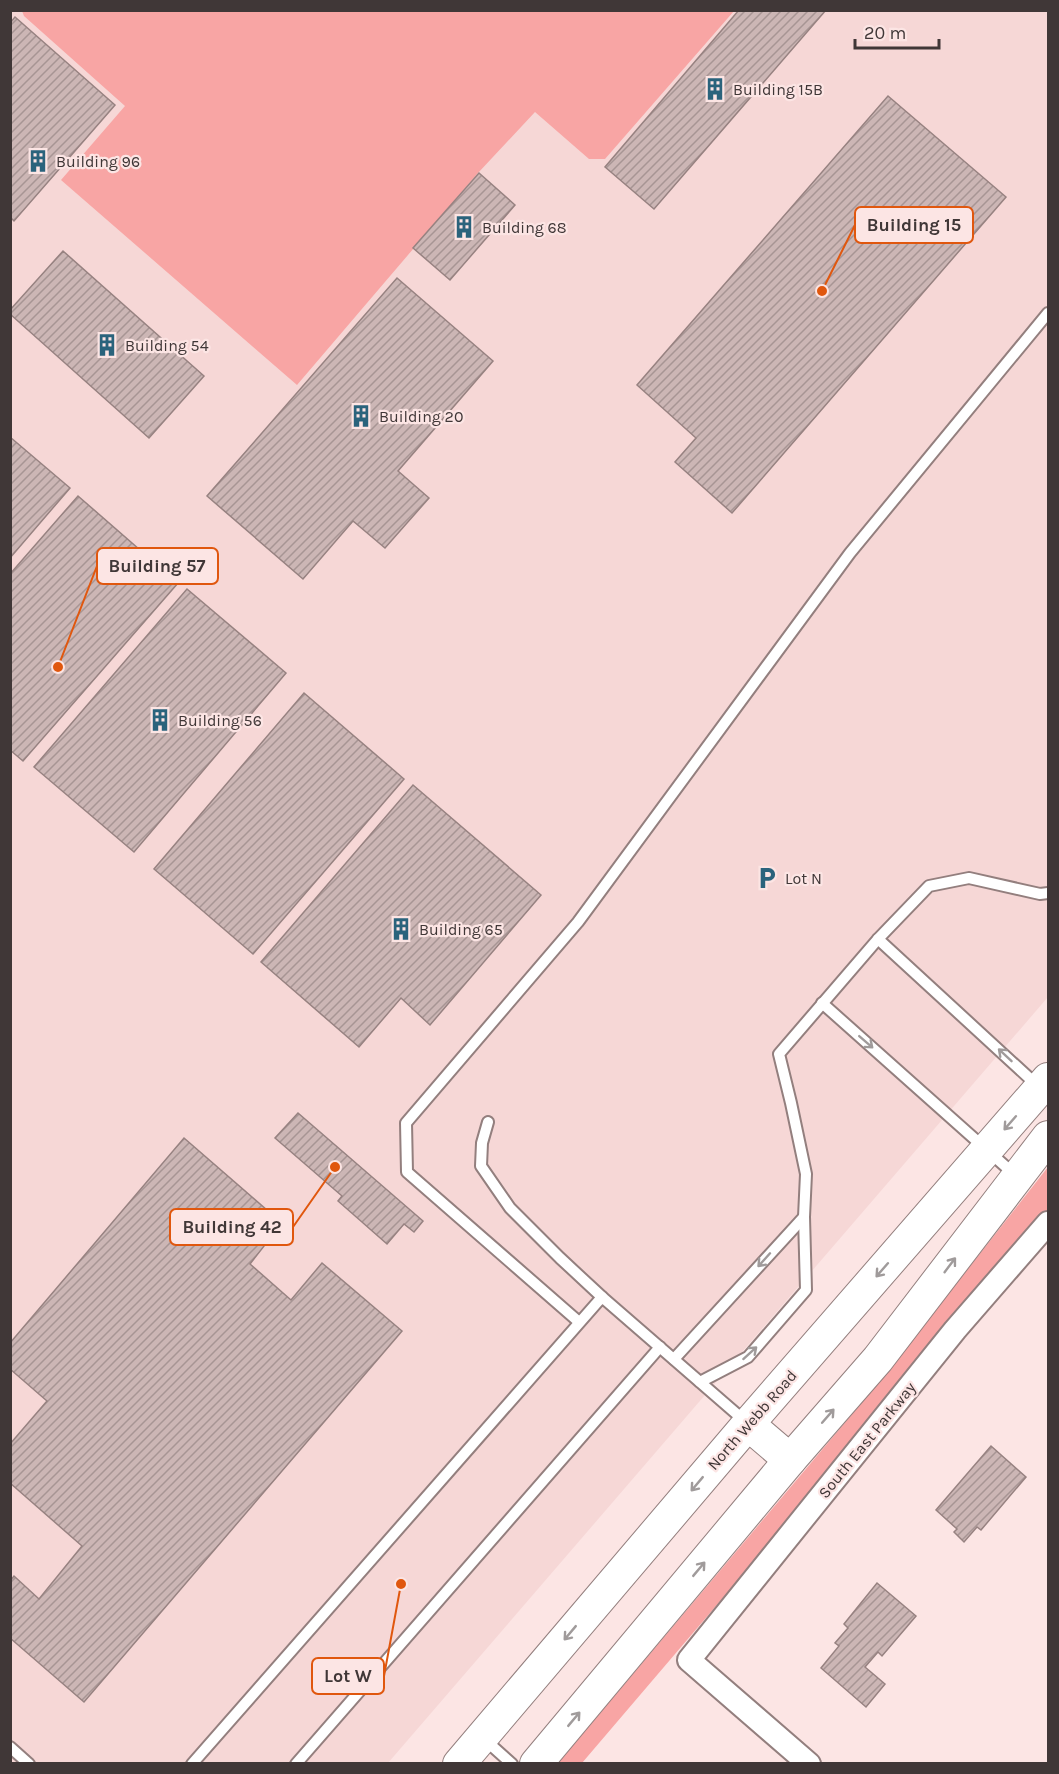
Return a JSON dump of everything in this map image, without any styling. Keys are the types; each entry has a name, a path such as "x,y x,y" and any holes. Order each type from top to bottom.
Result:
{"main road":[{"name":"North Webb Road","path":"459,1764 748,1424 987,1149 1046,1087"},
{"path":"536,1764 878,1359 1048,1137"},
{"path":"748,1424 790,1461"}],"street":[{"name":"South East Parkway","path":"809,1764 689,1660 955,1330 1048,1223"}],"lane":[{"path":"579,1322 407,1172 406,1123 578,922 850,553 1048,313"},
{"path":"700,1382 748,1357 806,1290 804,1217 806,1174 779,1054 878,939 928,886 969,878 1040,894 1048,893"},
{"path":"878,939 1046,1087"},
{"path":"822,1003 1017,1177"},
{"path":"488,1122 482,1143 481,1166 510,1208 602,1297 748,1424"},
{"path":"674,1359 804,1217"},
{"path":"192,1764 602,1297"},
{"path":"296,1764 660,1347"},
{"path":"482,1737 512,1764"},
{"path":"10,1748 28,1764"}],"shaded area":[{"path":"11,11 1048,11 1048,997 388,1763 11,1764"},
{"path":"22,11 734,11 605,159 589,159 535,112 478,173 297,385 61,180 125,106 24,16"},
{"path":"1048,1167 1048,1217 582,1763 557,1764 875,1387"}],"building":[{"name":"Building 15B","path":"739,10 826,10 654,209 605,167"},
{"name":"Building 96","path":"15,17 115,105 14,221 10,217 10,23"},
{"path":"888,96 1006,197 732,513 675,462 696,438 637,385"},
{"name":"Building 68","path":"479,173 515,205 450,280 413,248"},
{"name":"Building 54","path":"63,251 204,376 149,438 10,314 10,310"},
{"name":"Building 20","path":"397,278 493,361 398,471 429,498 385,548 353,521 303,579 207,496"},
{"path":"10,437 70,488 10,558"},
{"path":"78,496 178,583 23,761 10,750 10,574"},
{"name":"Building 56","path":"187,589 286,673 134,852 34,767"},
{"path":"304,693 404,779 253,954 154,869"},
{"name":"Building 65","path":"413,785 541,895 430,1025 401,998 359,1047 261,962"},
{"path":"298,1113 423,1221 414,1232 404,1224 387,1244 338,1201 342,1196 275,1138"},
{"path":"184,1138 282,1223 250,1264 291,1300 322,1263 402,1331 84,1702 10,1638 10,1581 14,1576 39,1599 82,1546 10,1483 10,1444 47,1401 10,1369 10,1343"},
{"path":"991,1446 1026,1477 981,1530 977,1527 964,1542 954,1532 957,1529 936,1510"},
{"path":"877,1583 916,1616 882,1656 878,1652 865,1667 885,1684 866,1707 821,1668 839,1646 835,1643 848,1628 844,1624"}],"place":[{"name":"Building 15B","path":"715,89"},
{"name":"Building 96","path":"38,161"},
{"name":"Building 68","path":"464,227"},
{"name":"Building 15","path":"822,291"},
{"name":"Building 54","path":"107,345"},
{"name":"Building 20","path":"361,416"},
{"name":"Building 57","path":"58,667"},
{"name":"Building 56","path":"160,720"},
{"name":"Lot N","path":"767,878"},
{"name":"Building 65","path":"401,929"},
{"name":"Building 42","path":"335,1167"},
{"name":"Lot W","path":"401,1584"}]}
